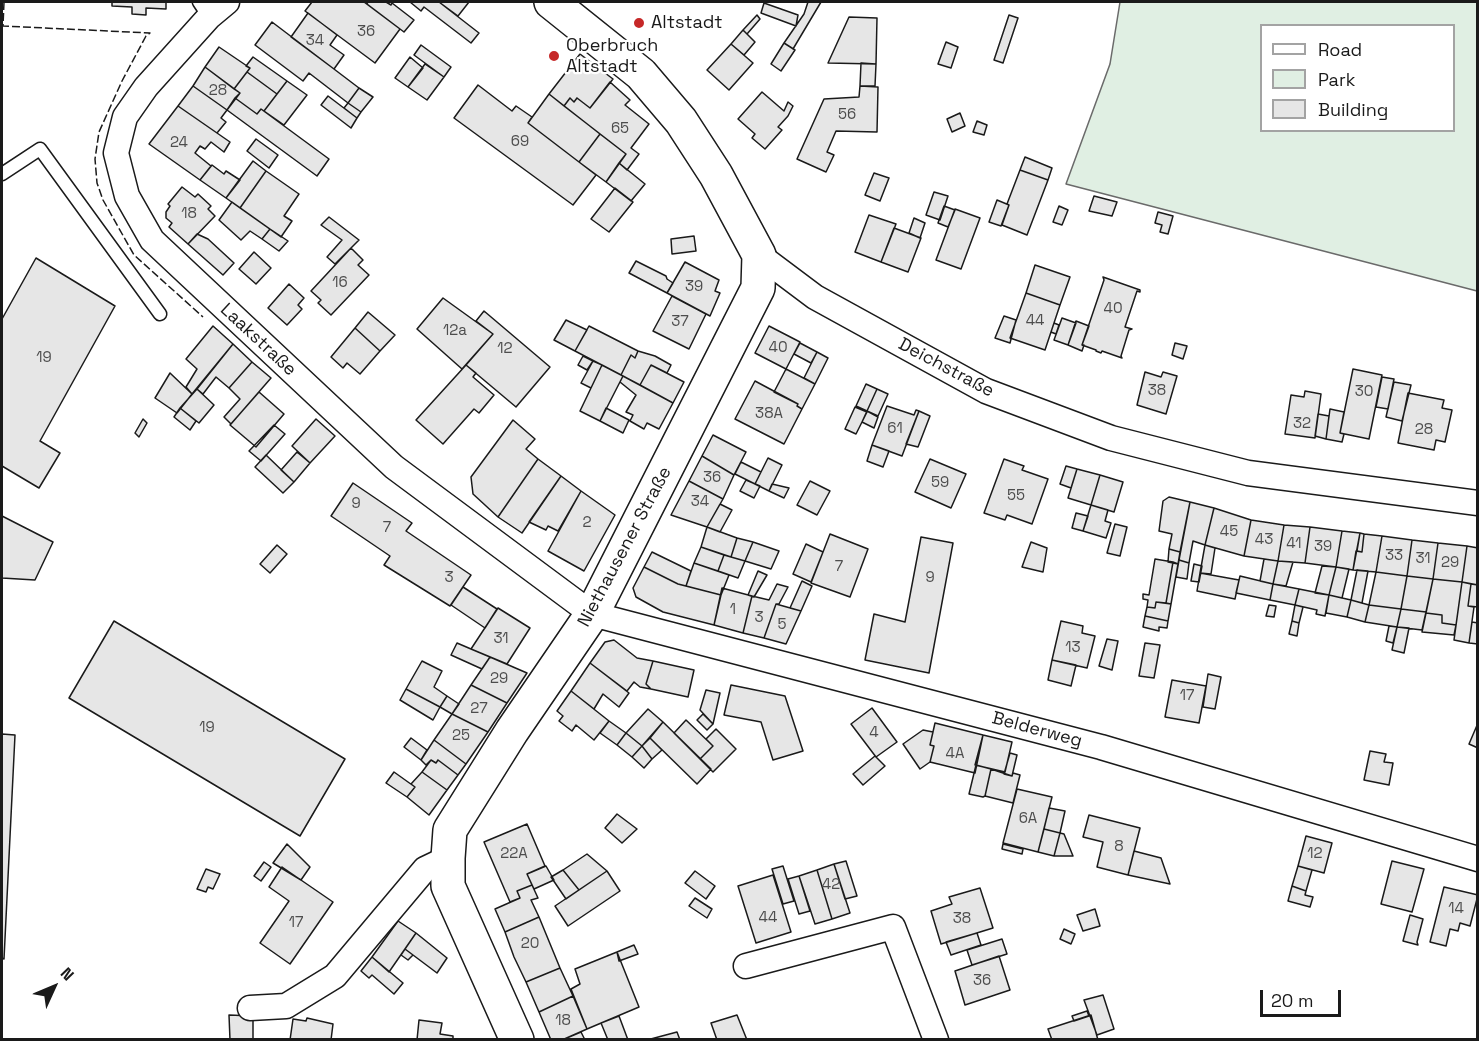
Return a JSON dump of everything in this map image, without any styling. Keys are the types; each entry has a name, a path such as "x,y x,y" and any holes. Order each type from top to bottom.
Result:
{"street":[{"name":"Deichstraße","path":"551,2 641,74 681,122 716,175 759,255 815,297 986,391 1111,438 1248,473 1478,503"},
{"name":"Laakstraße","path":"212,7 146,87 125,117 116,153 127,196 152,240 394,467 592,614"},
{"name":"Niethausener Straße","path":"518,1040 448,886 450,830 512,731 592,614 758,288 759,255"},
{"name":"Belderweg","path":"592,614 1101,747 1478,859"},
{"path":"249,1008 286,1006 335,976 425,869 448,858"},
{"path":"746,966 893,927 936,1040"}],"lane":[{"path":"2,174 40,149 160,314"}],"green space":[{"path":"1120,2 1477,2 1477,291 1066,184 1110,64"}],"building":[{"path":"112,2 166,2 166,9 146,8 146,15 132,14 132,7 112,6"},
{"path":"312,2 364,2 400,29 375,63 305,11"},
{"path":"368,2 386,2 391,5 392,3 414,20 404,32 367,4"},
{"path":"410,2 439,2 479,33 471,43 424,7 421,11"},
{"path":"439,2 469,2 458,16"},
{"path":"808,2 821,2 793,49 784,43 804,14"},
{"path":"764,3 798,15 796,26 761,13"},
{"path":"308,13 337,35 330,45 344,55 334,69 291,37"},
{"path":"757,15 760,19 747,34 743,30"},
{"path":"1009,15 1018,18 1003,63 994,60"},
{"path":"849,17 877,18 876,64 828,63"},
{"path":"272,22 359,88 348,103 309,73 303,81 255,45"},
{"path":"743,30 755,42 744,55 731,44"},
{"path":"946,42 958,47 951,68 938,64"},
{"path":"784,43 795,50 781,71 771,64"},
{"path":"731,44 753,63 729,90 707,70"},
{"path":"421,45 451,67 444,77 414,55"},
{"path":"219,47 250,68 234,89 205,67"},
{"path":"580,54 613,79 590,108 577,98 574,102 570,98 564,106 549,94"},
{"path":"253,57 287,81 277,94 247,72 250,68 246,66"},
{"path":"410,57 423,68 408,87 395,78"},
{"path":"861,63 876,64 875,86 860,86"},
{"path":"425,64 444,77 427,100 408,87"},
{"path":"205,67 240,93 227,110 193,86"},
{"path":"247,72 277,94 264,111 261,109 257,114 235,98 240,93 234,89"},
{"path":"287,81 307,95 284,125 264,111"},
{"path":"610,82 630,100 625,105 649,124 631,148 639,154 627,170 619,163 626,154 564,106 570,98 574,102 577,98 590,108"},
{"path":"478,85 512,111 516,106 532,117 528,123 596,175 573,205 454,118"},
{"path":"193,86 227,110 221,118 226,122 217,133 178,106"},
{"path":"860,86 878,87 877,132 836,131 827,152 834,155 826,172 797,159 824,99 859,97"},
{"path":"359,88 373,97 361,112 348,103"},
{"path":"762,92 784,111 788,102 793,106 778,127 782,130 765,149 752,138 755,134 738,119"},
{"path":"549,94 600,134 579,162 528,123"},
{"path":"328,96 357,118 351,128 321,105"},
{"path":"235,98 257,114 261,109 329,159 317,176 227,110"},
{"path":"348,103 361,112 357,118 344,108"},
{"path":"178,106 230,142 224,152 211,142 205,149 200,146 195,153 211,166 200,180 149,144"},
{"path":"960,113 965,126 952,132 947,119"},
{"path":"977,121 987,125 984,135 973,132"},
{"path":"600,134 626,154 606,182 579,162"},
{"path":"256,139 278,155 269,168 247,151"},
{"path":"1025,157 1052,168 1048,180 1020,170"},
{"path":"253,161 266,171 240,208 226,198"},
{"path":"619,163 645,184 631,201 606,182"},
{"path":"212,165 224,174 226,171 240,180 226,198 200,180"},
{"path":"1020,170 1048,180 1027,235 1002,225"},
{"path":"266,171 299,194 284,216 292,221 281,237 240,208"},
{"path":"874,173 889,178 880,201 865,195"},
{"path":"182,187 195,197 198,194 211,206 208,209 215,216 188,244 169,227 172,223 166,218 166,212 170,206 168,204"},
{"path":"615,188 633,202 609,232 591,219"},
{"path":"934,192 948,196 940,220 926,215"},
{"path":"1094,196 1117,202 1112,216 1089,211"},
{"path":"997,200 1009,205 1001,226 989,222"},
{"path":"232,202 270,229 262,239 250,231 241,240 219,220"},
{"path":"944,206 955,210 948,227 938,223"},
{"path":"1059,206 1068,210 1062,225 1053,222"},
{"path":"955,209 980,218 961,269 936,260"},
{"path":"1158,212 1173,216 1168,234 1160,232 1162,225 1155,223"},
{"path":"869,215 896,224 881,262 855,252"},
{"path":"329,217 359,240 335,264 327,257 342,240 321,225"},
{"path":"914,218 925,223 920,238 909,233"},
{"path":"894,228 921,238 908,272 881,262"},
{"path":"270,229 288,241 279,251 262,239"},
{"path":"197,234 208,239 234,263 223,275 188,244"},
{"path":"694,236 696,251 672,254 671,239"},
{"path":"351,248 363,260 358,265 369,275 331,315 318,303 321,300 311,291"},
{"path":"254,252 271,268 256,284 239,269"},
{"path":"36,258 115,306 40,441 60,453 39,488 2,466 2,319"},
{"path":"636,261 666,276 673,283 667,293 629,273"},
{"path":"685,262 719,280 715,291 720,293 710,316 667,293"},
{"path":"1035,265 1070,277 1060,305 1026,293"},
{"path":"1103,277 1140,290 1140,292 1137,291 1125,327 1132,329 1129,330 1122,358 1082,345 1104,280"},
{"path":"289,284 304,298 298,305 302,309 287,325 268,308"},
{"path":"1026,293 1060,305 1045,350 1010,338"},
{"path":"672,296 706,314 689,349 653,331"},
{"path":"443,298 493,334 462,369 417,329"},
{"path":"484,311 550,367 516,407 466,365 493,334 476,321"},
{"path":"368,312 395,335 380,351 355,328"},
{"path":"1004,316 1016,320 1010,343 995,338"},
{"path":"1062,318 1076,323 1068,345 1054,340"},
{"path":"566,320 587,330 575,351 554,340"},
{"path":"1076,321 1089,326 1082,351 1068,345"},
{"path":"1054,323 1059,325 1056,334 1051,332"},
{"path":"213,326 233,344 192,394 186,387 197,369 186,359"},
{"path":"589,326 638,351 635,358 631,355 621,375 575,351"},
{"path":"769,326 800,342 786,369 755,353"},
{"path":"355,328 380,351 360,374 347,363 343,368 331,357"},
{"path":"800,343 817,352 811,363 794,354"},
{"path":"1175,343 1187,346 1183,359 1172,355"},
{"path":"233,344 252,362 229,388 216,377 203,394 197,389"},
{"path":"638,351 655,356 671,365 667,373 651,365 640,385 621,375 631,355 635,358"},
{"path":"817,352 828,358 815,384 804,378"},
{"path":"583,356 593,361 587,370 578,365"},
{"path":"593,361 602,365 591,388 581,383"},
{"path":"252,362 271,378 231,424 224,417 240,399 229,388"},
{"path":"466,365 476,373 473,377 494,395 479,413 474,409 443,444 416,420"},
{"path":"602,365 623,376 600,421 580,411"},
{"path":"651,365 684,382 673,403 640,385"},
{"path":"786,369 815,384 802,409 797,406 798,404 774,392"},
{"path":"1353,369 1382,375 1369,439 1340,433"},
{"path":"1145,372 1161,377 1163,372 1177,376 1166,414 1137,405"},
{"path":"170,373 192,394 177,413 155,398"},
{"path":"623,376 673,403 659,429 647,423 644,429 630,421 633,415 626,412 636,395 620,382"},
{"path":"1382,377 1394,379 1388,409 1376,407"},
{"path":"755,381 798,404 797,406 802,409 784,444 735,419"},
{"path":"1394,382 1411,385 1402,421 1386,417"},
{"path":"866,384 877,389 867,411 856,406"},
{"path":"197,389 214,405 199,423 180,408"},
{"path":"877,389 888,394 878,416 867,411"},
{"path":"1305,391 1321,394 1315,438 1285,434 1291,395 1304,397"},
{"path":"259,392 284,414 256,447 230,425"},
{"path":"1408,393 1444,400 1442,408 1452,410 1445,442 1436,440 1434,450 1398,443"},
{"path":"887,406 914,415 916,410 919,411 902,456 872,445"},
{"path":"855,407 867,412 856,434 845,429"},
{"path":"180,408 196,421 190,430 174,417"},
{"path":"606,408 629,420 623,433 600,421"},
{"path":"1330,409 1344,412 1340,433 1344,434 1342,442 1326,439"},
{"path":"867,411 878,417 874,428 862,422"},
{"path":"919,411 930,416 918,447 906,444"},
{"path":"1318,414 1329,416 1326,439 1315,436"},
{"path":"143,419 147,423 139,437 135,433"},
{"path":"316,419 335,436 310,463 292,446"},
{"path":"513,420 535,439 526,449 538,459 498,517 473,494 471,477"},
{"path":"274,425 285,434 261,461 249,451"},
{"path":"713,435 746,452 734,475 702,456"},
{"path":"872,445 889,451 883,467 867,461"},
{"path":"297,452 310,463 294,482 281,470"},
{"path":"266,455 294,482 283,493 255,467"},
{"path":"702,456 734,475 723,499 689,481"},
{"path":"768,458 782,465 769,491 755,484"},
{"path":"538,459 561,476 522,533 498,517"},
{"path":"930,459 966,474 951,508 915,492"},
{"path":"1004,459 1024,466 1022,470 1048,479 1032,524 1007,515 1005,520 984,513"},
{"path":"741,462 761,472 755,484 735,474"},
{"path":"1066,466 1077,469 1071,488 1060,484"},
{"path":"1077,469 1100,475 1091,505 1068,498"},
{"path":"1100,475 1123,482 1114,512 1091,505"},
{"path":"561,476 581,491 558,531 548,526 546,530 529,522"},
{"path":"746,480 760,486 754,498 740,491"},
{"path":"689,481 723,499 707,527 671,515"},
{"path":"810,481 830,491 817,515 797,505"},
{"path":"353,483 412,523 406,531 471,575 450,606 384,565 390,556 331,516"},
{"path":"772,484 789,488 784,498 769,491"},
{"path":"581,491 615,515 584,571 548,551"},
{"path":"1169,497 1190,502 1180,552 1169,549 1172,534 1159,531 1163,501"},
{"path":"1190,502 1214,508 1205,545 1193,541 1189,563 1179,560"},
{"path":"720,504 732,510 720,532 707,527"},
{"path":"1091,505 1108,510 1105,521 1111,523 1106,538 1083,531"},
{"path":"1214,508 1251,520 1244,556 1205,545"},
{"path":"1076,513 1088,516 1083,531 1072,528"},
{"path":"2,516 53,542 35,580 2,578"},
{"path":"1251,520 1284,525 1278,561 1244,556"},
{"path":"1115,524 1127,527 1120,556 1107,553"},
{"path":"1284,525 1310,527 1305,563 1278,561"},
{"path":"707,527 737,538 731,557 701,547"},
{"path":"1310,527 1342,531 1336,567 1305,563"},
{"path":"1342,531 1360,533 1353,570 1336,567"},
{"path":"1360,533 1364,534 1362,552 1357,551"},
{"path":"830,534 868,549 850,597 811,583"},
{"path":"1364,534 1382,536 1376,572 1353,570 1356,551 1362,552"},
{"path":"1382,536 1412,540 1407,576 1376,572"},
{"path":"921,537 953,543 929,673 865,660 874,614 905,622"},
{"path":"737,538 753,542 745,561 731,557"},
{"path":"1412,540 1438,543 1433,579 1407,576"},
{"path":"753,542 779,551 771,569 745,561"},
{"path":"1031,542 1047,548 1043,572 1022,567"},
{"path":"1438,543 1467,546 1462,582 1433,579"},
{"path":"806,544 823,552 811,582 793,574"},
{"path":"277,545 287,554 270,573 260,564"},
{"path":"1205,545 1215,548 1211,574 1200,573"},
{"path":"1467,546 1478,548 1478,585 1462,582"},
{"path":"701,547 724,555 718,571 694,563"},
{"path":"1169,549 1180,552 1178,564 1168,562"},
{"path":"652,552 691,571 686,586 644,567"},
{"path":"724,555 745,561 738,578 718,571"},
{"path":"1155,559 1173,562 1166,603 1156,602 1155,608 1147,607 1148,600 1143,599 1143,594 1149,595"},
{"path":"1264,559 1278,561 1273,584 1260,581"},
{"path":"1179,560 1189,563 1187,579 1176,577"},
{"path":"1278,561 1293,562 1286,586 1273,584"},
{"path":"1173,562 1178,564 1171,604 1166,603"},
{"path":"694,563 729,575 721,595 686,586"},
{"path":"1194,564 1202,566 1199,582 1191,581"},
{"path":"1322,566 1336,567 1329,595 1315,593"},
{"path":"644,567 678,584 721,595 714,625 663,612 636,597 633,588"},
{"path":"1336,567 1349,569 1342,598 1329,595"},
{"path":"1357,570 1368,571 1362,603 1351,600"},
{"path":"758,571 767,575 754,597 748,595"},
{"path":"1376,572 1407,576 1401,609 1369,605"},
{"path":"1200,573 1239,580 1235,599 1197,591"},
{"path":"1240,576 1273,584 1270,600 1236,593"},
{"path":"1407,576 1433,579 1426,612 1401,609"},
{"path":"1433,579 1462,582 1456,625 1442,623 1442,615 1426,613"},
{"path":"802,581 812,586 801,611 790,608"},
{"path":"1462,582 1471,584 1468,606 1474,607 1469,643 1454,640"},
{"path":"777,584 788,587 779,604 776,604 764,638 743,633 752,596 769,600"},
{"path":"1273,584 1299,589 1295,605 1270,600"},
{"path":"1471,584 1478,585 1478,607 1468,606"},
{"path":"463,587 497,609 485,628 451,605"},
{"path":"722,588 752,596 743,633 714,625"},
{"path":"1299,589 1329,595 1325,616 1316,614 1317,610 1295,605"},
{"path":"1329,595 1351,600 1347,617 1326,613"},
{"path":"1351,600 1369,605 1365,622 1347,617"},
{"path":"1156,602 1171,604 1168,621 1145,616 1147,607 1155,608"},
{"path":"776,604 801,611 786,644 764,638"},
{"path":"1269,605 1276,606 1274,617 1266,616"},
{"path":"1295,605 1303,607 1299,623 1292,621"},
{"path":"1369,605 1401,609 1397,627 1365,622"},
{"path":"498,608 530,628 507,664 471,649"},
{"path":"1401,609 1426,612 1422,630 1397,627"},
{"path":"1426,613 1442,615 1442,623 1456,625 1454,635 1422,632"},
{"path":"1145,616 1168,621 1167,628 1159,627 1159,631 1143,627"},
{"path":"114,621 345,759 300,836 69,698"},
{"path":"1061,621 1083,626 1082,633 1095,636 1087,668 1052,660"},
{"path":"1292,621 1299,623 1297,636 1289,634"},
{"path":"1472,622 1478,623 1478,644 1469,643"},
{"path":"1389,626 1397,627 1393,643 1386,641"},
{"path":"1397,627 1409,628 1404,653 1392,650"},
{"path":"1107,639 1118,641 1112,670 1099,666"},
{"path":"614,640 637,658 653,661 646,684 651,689 640,687 634,682 627,691 590,663 605,642"},
{"path":"457,643 490,657 482,669 451,655"},
{"path":"1145,643 1160,645 1154,678 1139,676"},
{"path":"490,657 527,673 507,703 471,685"},
{"path":"1052,660 1076,665 1071,686 1048,680"},
{"path":"422,661 442,671 434,687 447,696 440,707 406,689"},
{"path":"653,661 694,670 688,697 651,689 646,684"},
{"path":"590,663 629,693 619,707 603,694 594,709 571,691"},
{"path":"1208,674 1221,677 1215,709 1203,707"},
{"path":"1172,680 1206,686 1199,723 1165,717"},
{"path":"471,685 507,703 488,732 452,714"},
{"path":"731,685 785,696 803,751 773,760 761,722 724,715"},
{"path":"406,689 440,707 433,720 400,700"},
{"path":"706,690 720,693 713,724 700,710"},
{"path":"571,691 609,721 594,740 576,725 572,731 559,721 563,716 557,711"},
{"path":"447,696 459,704 452,714 440,707"},
{"path":"872,708 897,742 876,757 851,724"},
{"path":"648,709 663,722 642,746 626,733"},
{"path":"452,714 488,732 466,764 434,740"},
{"path":"703,714 713,724 707,730 697,720"},
{"path":"686,720 713,746 700,759 674,733"},
{"path":"609,721 626,733 617,745 600,733"},
{"path":"663,722 711,769 697,784 650,738"},
{"path":"935,723 983,735 975,773 930,762 934,746 930,745"},
{"path":"1478,723 1478,748 1469,744"},
{"path":"716,729 736,749 713,772 700,759 713,746 706,739"},
{"path":"923,730 933,732 930,745 934,746 930,762 920,769 903,744"},
{"path":"626,733 642,746 632,757 617,745"},
{"path":"2,734 15,735 4,959 2,958"},
{"path":"983,735 1012,742 1005,772 975,765"},
{"path":"411,738 427,750 421,760 404,747"},
{"path":"650,738 662,750 652,759 642,746"},
{"path":"434,740 466,764 458,775 438,760 436,763 431,760 426,765 421,760"},
{"path":"642,746 652,759 644,768 632,757"},
{"path":"1370,751 1386,754 1384,762 1393,763 1389,785 1364,780"},
{"path":"1010,753 1017,755 1012,776 1004,774"},
{"path":"875,756 885,766 863,785 853,774"},
{"path":"431,760 436,763 438,760 458,775 447,790 422,772"},
{"path":"976,765 991,769 983,797 969,794"},
{"path":"991,769 1012,776 1013,773 1020,775 1013,803 985,796"},
{"path":"394,772 415,787 407,797 386,783"},
{"path":"422,772 447,790 429,815 407,797 415,787 411,784"},
{"path":"1017,789 1052,797 1038,852 1003,843"},
{"path":"1049,808 1065,811 1060,833 1044,829"},
{"path":"617,814 637,829 622,843 605,828"},
{"path":"1089,815 1140,828 1128,875 1097,867 1103,842 1083,837"},
{"path":"527,824 545,866 527,874 532,885 517,891 520,898 510,902 484,842"},
{"path":"1044,829 1060,833 1054,856 1038,852"},
{"path":"1060,833 1064,834 1073,856 1054,856"},
{"path":"1306,836 1332,843 1324,873 1298,866"},
{"path":"287,844 310,867 301,880 273,863"},
{"path":"1003,844 1023,849 1022,854 1002,849"},
{"path":"1134,851 1161,858 1170,884 1128,875"},
{"path":"587,854 607,871 579,890 563,870"},
{"path":"846,861 857,896 845,899 834,864"},
{"path":"1392,861 1424,869 1412,912 1381,904"},
{"path":"264,862 271,867 261,881 254,876"},
{"path":"834,864 850,913 832,919 817,870"},
{"path":"546,866 554,880 534,889 527,874"},
{"path":"783,866 794,901 783,904 772,869"},
{"path":"1298,866 1312,870 1306,891 1292,886"},
{"path":"282,867 333,902 290,964 260,943 289,901 269,887"},
{"path":"206,869 220,874 213,889 208,887 206,892 197,889"},
{"path":"563,870 579,890 566,899 551,877"},
{"path":"817,870 832,919 815,924 799,876"},
{"path":"607,871 620,891 568,926 555,906"},
{"path":"695,871 715,886 706,899 685,883"},
{"path":"773,875 791,932 756,943 738,886"},
{"path":"799,876 810,911 799,914 788,879"},
{"path":"532,885 538,898 531,900 539,917 505,932 495,909 520,898 517,891"},
{"path":"1292,886 1306,891 1305,895 1313,897 1310,907 1288,901"},
{"path":"1444,887 1478,895 1470,926 1460,923 1458,931 1450,929 1446,946 1430,942"},
{"path":"980,888 993,928 941,944 931,911 952,904 949,897"},
{"path":"695,898 712,909 707,918 689,906"},
{"path":"1095,909 1100,926 1083,931 1077,915"},
{"path":"1410,915 1423,919 1418,945 1403,941"},
{"path":"539,917 560,968 526,982 505,932"},
{"path":"398,921 416,933 389,972 372,957"},
{"path":"1064,929 1075,934 1071,944 1060,939"},
{"path":"416,933 447,958 437,973 405,949"},
{"path":"977,933 981,945 951,955 946,942"},
{"path":"1002,939 1007,954 972,965 967,950"},
{"path":"634,945 638,954 619,961 617,952"},
{"path":"405,949 413,955 408,960 401,955"},
{"path":"617,952 639,1007 587,1029 571,989 580,984 575,969"},
{"path":"999,956 1010,990 965,1005 955,971"},
{"path":"372,957 403,983 394,994 372,975 369,978 361,971"},
{"path":"560,968 573,996 539,1012 526,982"},
{"path":"1103,995 1114,1029 1097,1035 1084,1000"},
{"path":"573,996 587,1029 562,1040 551,1040 539,1012"},
{"path":"1087,1011 1089,1016 1074,1021 1072,1016"},
{"path":"229,1015 253,1016 253,1040 230,1040"},
{"path":"737,1015 747,1040 717,1040 711,1023"},
{"path":"1091,1015 1098,1040 1052,1040 1048,1029"},
{"path":"619,1016 628,1040 608,1040 601,1023"},
{"path":"307,1018 333,1024 331,1040 290,1040 293,1019 306,1021"},
{"path":"419,1020 442,1023 440,1034 453,1036 453,1040 417,1040"},
{"path":"581,1032 585,1040 562,1040"},
{"path":"677,1032 680,1040 647,1040"}],"fence":[{"path":"4,2 3,26 150,33 146,36 122,81 99,132 95,159 97,183 103,200 134,255 203,317"}],"place":[{"name":"Altstadt","path":"639,23"},
{"name":"Oberbruch Altstadt","path":"554,56"}]}
